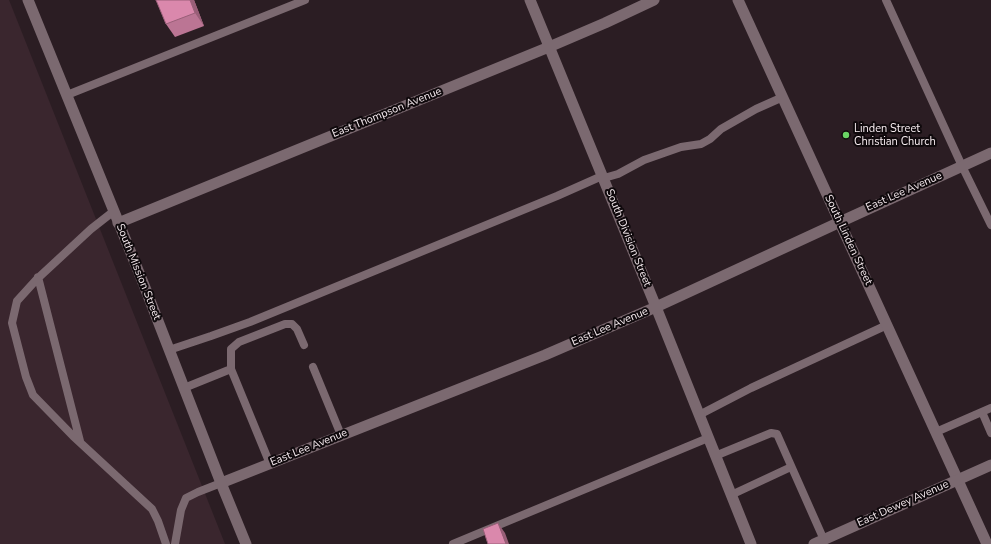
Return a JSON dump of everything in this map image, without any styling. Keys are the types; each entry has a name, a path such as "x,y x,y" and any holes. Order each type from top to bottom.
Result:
{"street":[{"name":"South Mission Street","path":"28,0 114,210 246,544"},
{"name":"South Division Street","path":"530,0 751,544"},
{"name":"East Thompson Avenue","path":"118,223 550,47 654,0"},
{"name":"South Linden Street","path":"738,0 987,544"},
{"name":"East Lee Avenue","path":"221,483 545,355 656,307 991,153"},
{"name":"East Dewey Avenue","path":"819,542 991,465"}],"lane":[{"path":"67,95 305,0"},
{"path":"886,0 962,166 991,225"},
{"path":"169,350 250,322 603,177 618,174 644,160 681,147 701,144 710,139 721,129 756,109 783,97"},
{"path":"114,210 38,278 17,301 12,323 26,377 33,395 80,442 152,509 166,544"},
{"path":"38,278 80,442"},
{"path":"270,464 231,369 231,349 239,342 285,324 292,324 297,329 304,345"},
{"path":"699,415 751,388 887,325"},
{"path":"313,368 341,435"},
{"path":"184,388 231,369"},
{"path":"936,432 991,408"},
{"path":"982,412 991,433"},
{"path":"715,456 771,433 776,434 792,467 819,542"},
{"path":"453,544 708,438"},
{"path":"731,496 792,467"},
{"path":"175,544 181,510 186,498 221,483"}],"shaded area":[{"path":"0,0 9,0 225,544 0,544"}],"building":[{"path":"156,0 190,0 195,13 166,24"},
{"path":"498,523 506,544 488,544 483,529"}],"place":[{"name":"Linden Street Christian Church","path":"846,135"}]}
